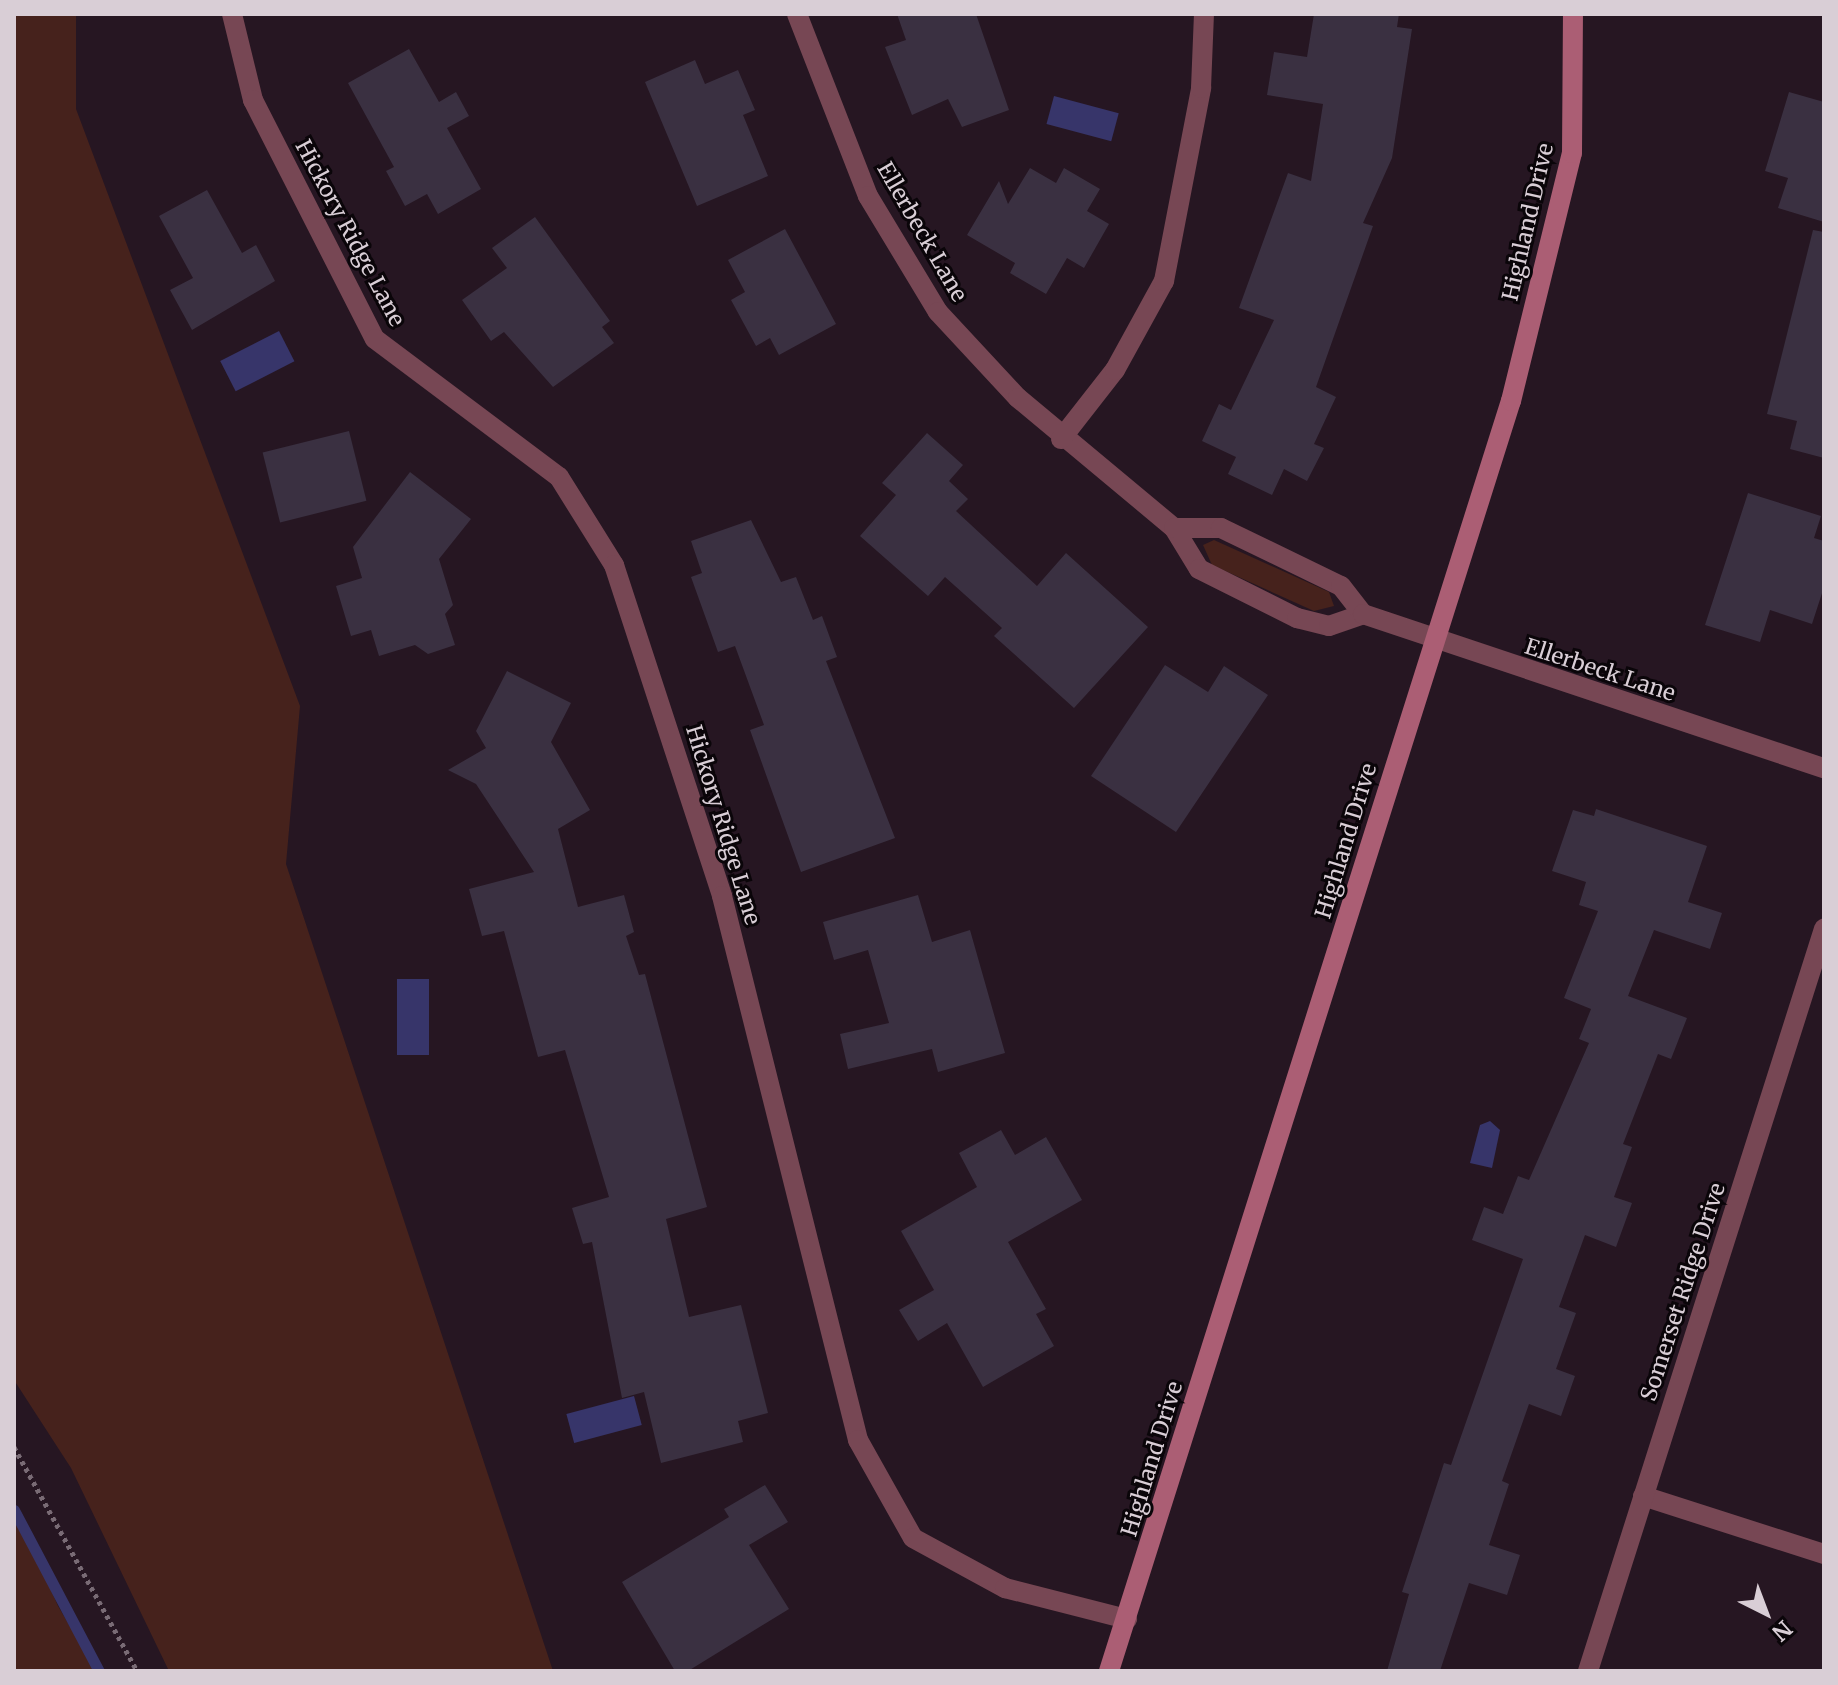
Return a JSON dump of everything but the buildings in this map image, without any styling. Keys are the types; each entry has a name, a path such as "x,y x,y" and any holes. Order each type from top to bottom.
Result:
{"street":[{"name":"Hickory Ridge Lane","path":"232,14 253,100 375,339 559,477 614,565 722,896 858,1440 913,1538 1005,1588 1127,1619"},
{"name":"Ellerbeck Lane","path":"797,14 868,196 938,312 1061,439 1174,528 1199,569 1297,618 1329,626 1363,614"},
{"path":"1061,439 1115,370 1164,281 1201,88 1204,14"},
{"name":"Highland Drive","path":"1109,1671 1511,401 1572,153 1573,14"},
{"name":"Ellerbeck Lane","path":"1174,528 1221,528 1341,586 1363,614 1824,768"},
{"name":"Somerset Ridge Drive","path":"1588,1671 1824,929"},
{"path":"1643,1496 1824,1554"}],"path":[{"path":"14,1447 137,1671"}],"shaded area":[{"path":"14,14 76,14 76,109 300,706 286,864 553,1671 169,1671 71,1468 14,1380"},
{"path":"1054,96 1119,113 1111,141 1046,124"},
{"path":"279,331 294,361 236,391 220,361"},
{"path":"1214,540 1329,592 1334,606 1314,611 1212,565 1203,545"},
{"path":"397,979 429,979 429,1055 397,1055"},
{"path":"1490,1121 1500,1130 1492,1168 1470,1163 1480,1125"},
{"path":"634,1396 642,1425 574,1443 566,1414"},
{"path":"14,1508 58,1606 96,1671 14,1671"}],"waterway":[{"path":"14,1510 99,1671"}]}
